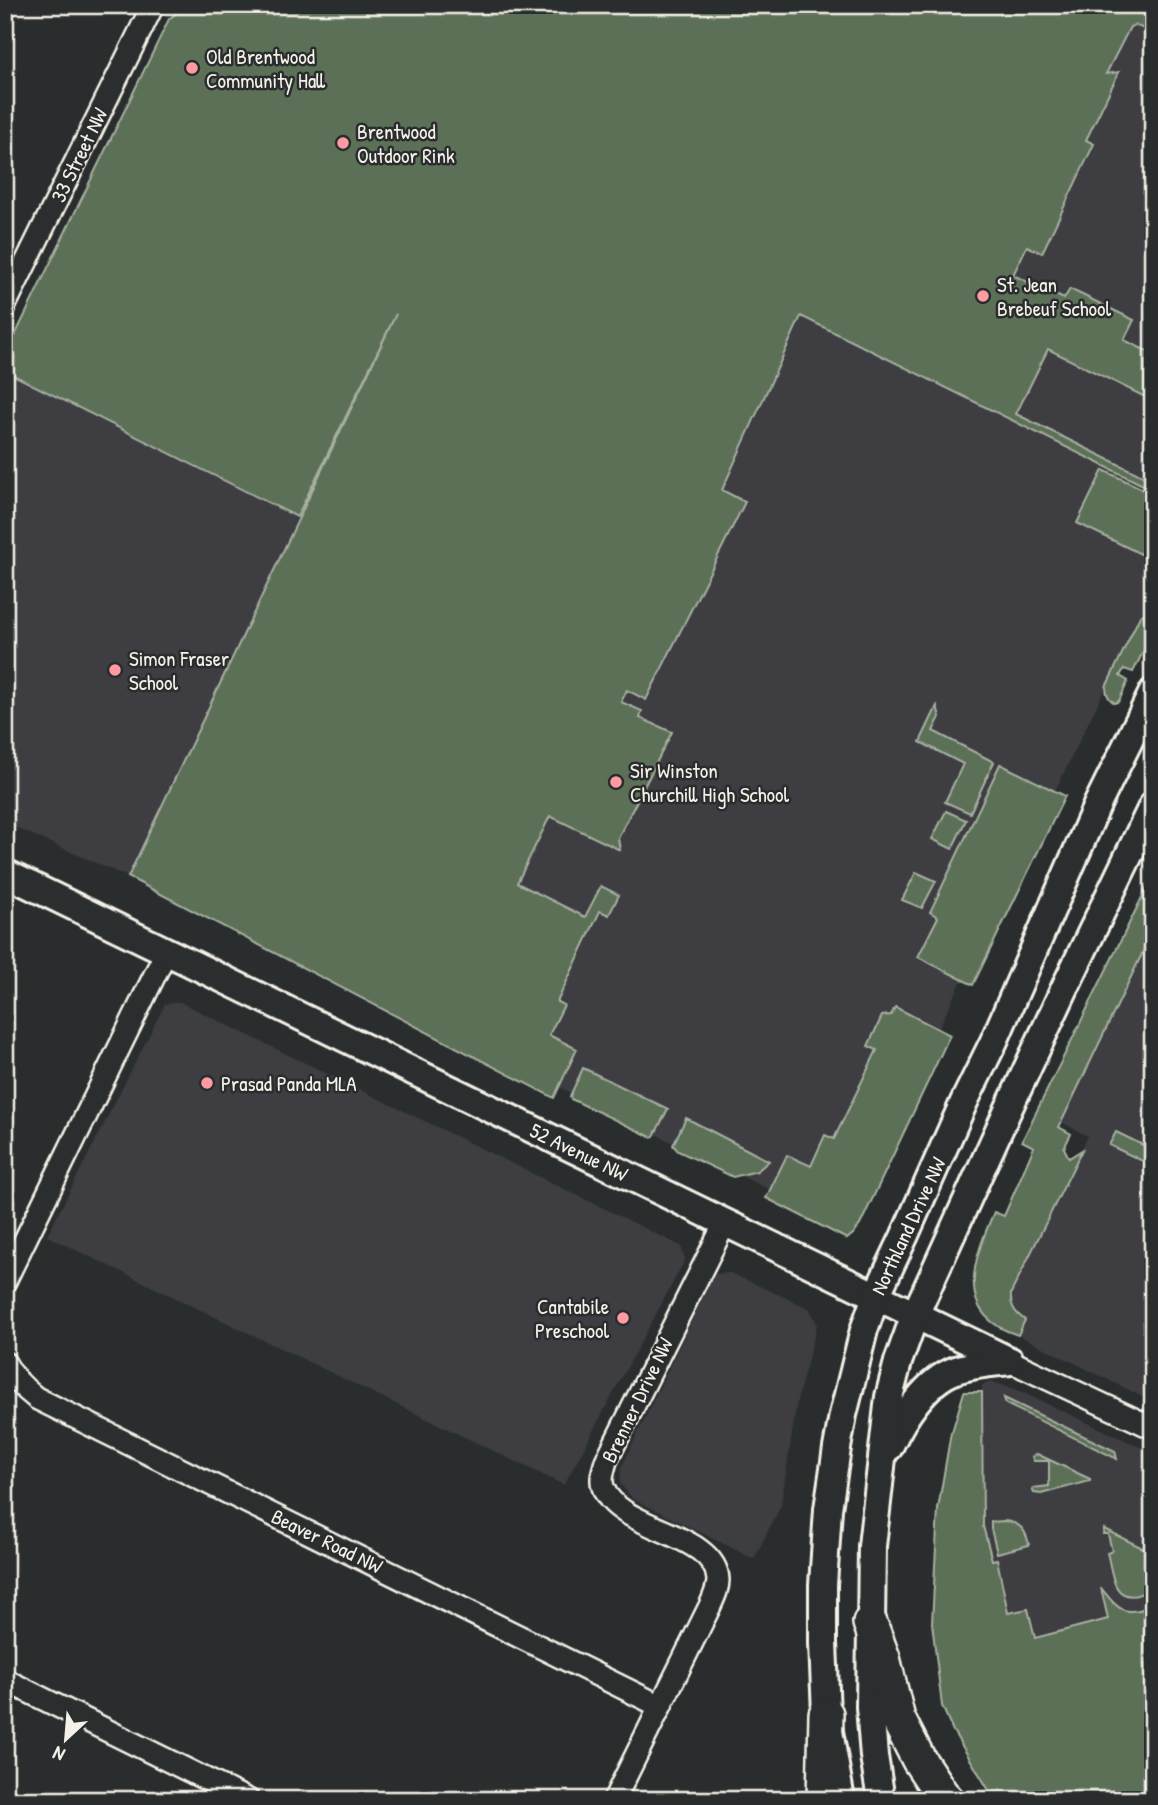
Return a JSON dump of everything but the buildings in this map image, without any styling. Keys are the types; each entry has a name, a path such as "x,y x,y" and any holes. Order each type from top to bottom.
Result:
{"main road":[{"path":"870,1623 883,1658 898,1719 919,1760 947,1800"},
{"path":"824,1800 826,1714"}],"street":[{"name":"33 Street NW","path":"5,305 153,5"},
{"name":"Northland Drive NW","path":"841,1800 826,1714 822,1643 823,1586 828,1509 843,1415 864,1330 876,1296 994,1041 1098,803 1153,692"},
{"name":"Northland Drive NW","path":"881,1800 871,1719 872,1546 889,1397 898,1362 915,1315 1069,979 1153,805"},
{"name":"52 Avenue NW","path":"5,873 1153,1428"},
{"path":"5,1281 166,951"},
{"name":"Brenner Drive NW","path":"614,1800 716,1591 718,1580 711,1561 695,1547 621,1509 610,1500 603,1487 602,1475 725,1223"},
{"path":"880,1468 898,1427 933,1383 957,1370 1010,1361"},
{"name":"Beaver Road NW","path":"5,1363 11,1374 36,1398 660,1706"},
{"path":"5,1680 248,1800"}],"shaded area":[{"name":"St. Jean Brebeuf School","path":"767,5 1153,5 1153,481 995,404"},
{"name":"Sir Winston Churchill High School","path":"472,155 1153,490 1153,591 842,1225 128,877 5,823 5,371 297,517"},
{"path":"1153,931 1153,1402 1018,1335 1025,1320 1012,1308 1011,1293 1088,1136 1061,1122"},
{"path":"180,1002 681,1246 685,1260 564,1485 47,1236 165,1004"},
{"path":"730,1273 809,1308 817,1324 797,1401 781,1505 754,1559 633,1499 620,1484 621,1468 714,1274"},
{"path":"991,1382 1015,1389 1153,1453 1153,1605 1142,1610 1128,1611 1117,1608 1102,1590 1108,1619 1035,1638 1008,1614 997,1559 992,1560 983,1526 982,1385"}],"green space":[{"path":"208,5 1153,5 1153,33 1135,25 1130,27 1106,74 1119,72 1086,140 1094,144 1042,253 1027,246 1013,275 1064,299 1070,289 1134,320 1124,340 1153,354 1153,401 1048,349 1016,414 1153,481 1153,490 801,316 722,490 745,502 646,700 627,690 621,702 642,711 640,718 672,732 618,838 620,850 550,816 517,883 585,917 601,886 619,895 609,915 600,911 557,1002 564,1005 549,1035 577,1049 554,1098 128,877 396,314 297,517 5,371 5,356 169,19 185,8 204,12"},
{"path":"1103,470 1153,494 1153,560 1077,523"},
{"path":"1149,611 1153,612 1153,632 1133,672 1124,669 1120,676 1128,681 1119,701 1115,703 1108,696 1106,687 1140,616"},
{"path":"937,706 940,717 933,731 994,762 970,813 945,802 963,764 920,742"},
{"path":"1000,764 1065,796 973,985 918,957 938,917 930,912"},
{"path":"946,811 966,820 952,849 932,839"},
{"path":"916,872 936,881 922,908 902,900"},
{"path":"1153,875 1153,931 1059,1127 1071,1134 1064,1148 1069,1158 1082,1150 1011,1293 1014,1309 1025,1320 1018,1335 997,1326 984,1314 976,1299 975,1266 980,1248 994,1212 1004,1216 1034,1147 1022,1141"},
{"path":"895,1007 950,1035 860,1225 847,1239 766,1198 787,1155 811,1166 825,1135 834,1139 877,1050 868,1046 882,1016 891,1015"},
{"path":"583,1068 668,1109 654,1136 651,1137 571,1099"},
{"path":"686,1118 769,1161 757,1171 733,1177 678,1151 673,1145"},
{"path":"1116,1132 1149,1148 1145,1158 1153,1162 1153,1166 1109,1145"},
{"path":"964,1392 982,1392 983,1526 992,1560 997,1559 1008,1613 1028,1609 1035,1638 1108,1619 1101,1588 1123,1610 1135,1611 1153,1605 1153,1800 983,1800 990,1792 953,1731 942,1706 932,1623 938,1509 951,1432"},
{"path":"1004,1398 1115,1451 1117,1459 1006,1404"},
{"path":"1037,1454 1090,1481 1041,1494 1034,1493 1033,1488 1049,1486 1049,1461 1034,1461 1032,1457"},
{"path":"1004,1521 1021,1528 1029,1545 997,1553 991,1522"},
{"path":"1104,1529 1153,1553 1152,1581 1141,1594 1130,1596 1116,1586 1107,1553 1112,1551 1108,1534 1103,1534"}],"place":[{"name":"Old Brentwood Community Hall","path":"192,68"},
{"name":"Brentwood Outdoor Rink","path":"343,143"},
{"name":"St. Jean Brebeuf School","path":"983,296"},
{"name":"Simon Fraser School","path":"115,670"},
{"name":"Sir Winston Churchill High School","path":"616,782"},
{"name":"Prasad Panda MLA","path":"207,1083"},
{"name":"Cantabile Preschool","path":"623,1318"}]}
